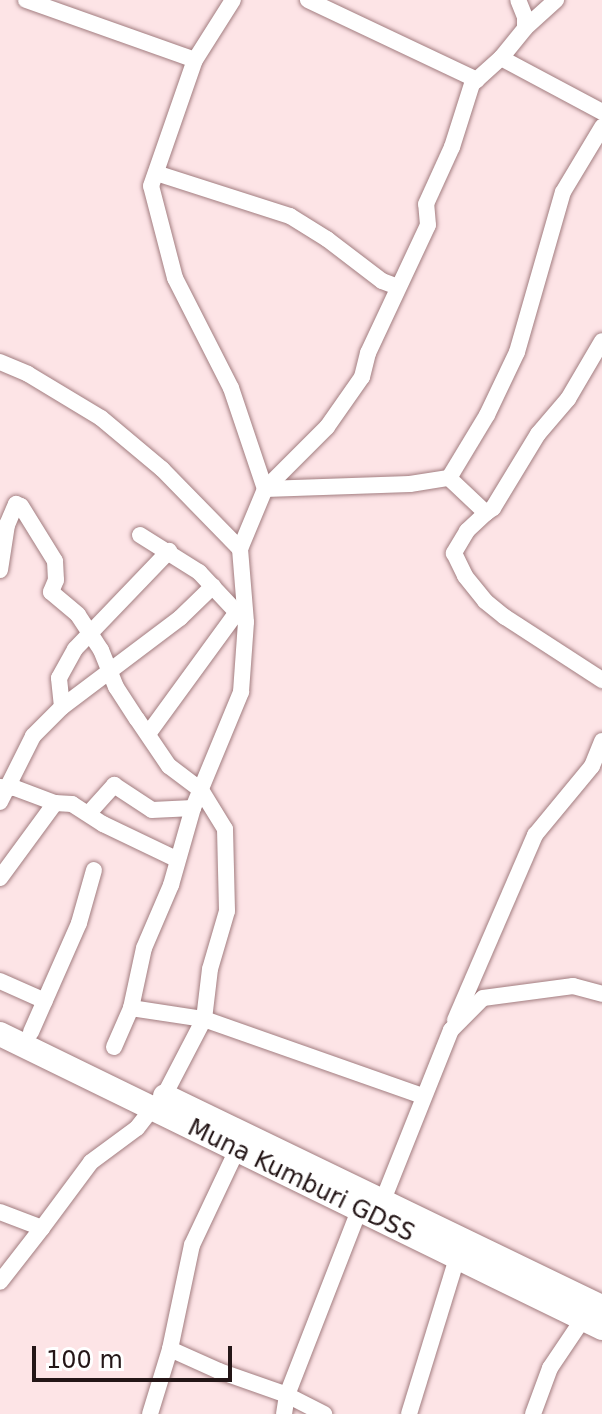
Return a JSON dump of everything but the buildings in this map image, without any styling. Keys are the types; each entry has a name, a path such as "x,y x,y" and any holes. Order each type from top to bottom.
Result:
{"highway":[{"name":"Muna Kumburi GDSS","path":"0,1017 158,1102 237,1150 457,1258 596,1318"},
{"name":"Muna Kumburi GDSS","path":"0,1034 383,1200 596,1318"}],"street":[{"path":"26,0 195,60"},
{"path":"233,0 195,60 151,186 175,278 231,388 265,489"},
{"path":"308,0 477,80"},
{"path":"518,0 525,17 525,28"},
{"path":"114,1047 131,1008 144,948 171,885 193,808 241,692 240,549 265,489 327,427 362,377 368,353 388,318 398,287 428,225 426,204 477,80 556,0"},
{"path":"501,58 602,112"},
{"path":"449,478 487,415 517,352 563,192 601,133"},
{"path":"156,173 290,216 327,239 382,281 398,287"},
{"path":"602,341 597,358 538,434 493,508 467,531 454,553 465,576 505,617 602,680"},
{"path":"0,362 28,374 101,418 162,469 240,549"},
{"path":"265,489 410,484 449,478"},
{"path":"449,478 486,513"},
{"path":"0,570 4,524 16,504 21,506 55,561 56,580 51,592 78,615 111,671 116,687 169,766 201,790 225,829 227,911 210,969 204,1019 158,1102 137,1128 91,1162 0,1282"},
{"path":"140,535 169,551 213,586 242,617"},
{"path":"62,707 59,678 89,631 169,551"},
{"path":"176,859 103,824 72,804 3,792 33,736 62,707 180,618 213,586"},
{"path":"148,734 242,617"},
{"path":"383,1200 423,1096 535,835 592,766 602,741"},
{"path":"89,813 114,785 152,810 193,808"},
{"path":"0,878 55,803"},
{"path":"31,1032 79,923 94,870"},
{"path":"0,981 45,1001"},
{"path":"451,1030 483,998 573,986 602,994"},
{"path":"131,1008 204,1019 423,1096"},
{"path":"150,1414 170,1349 192,1245 237,1150"},
{"path":"284,1414 287,1395 359,1210"},
{"path":"0,1212 42,1228"},
{"path":"409,1414 457,1258"},
{"path":"533,1414 550,1368 596,1318"},
{"path":"170,1349 287,1395 324,1414"}]}
